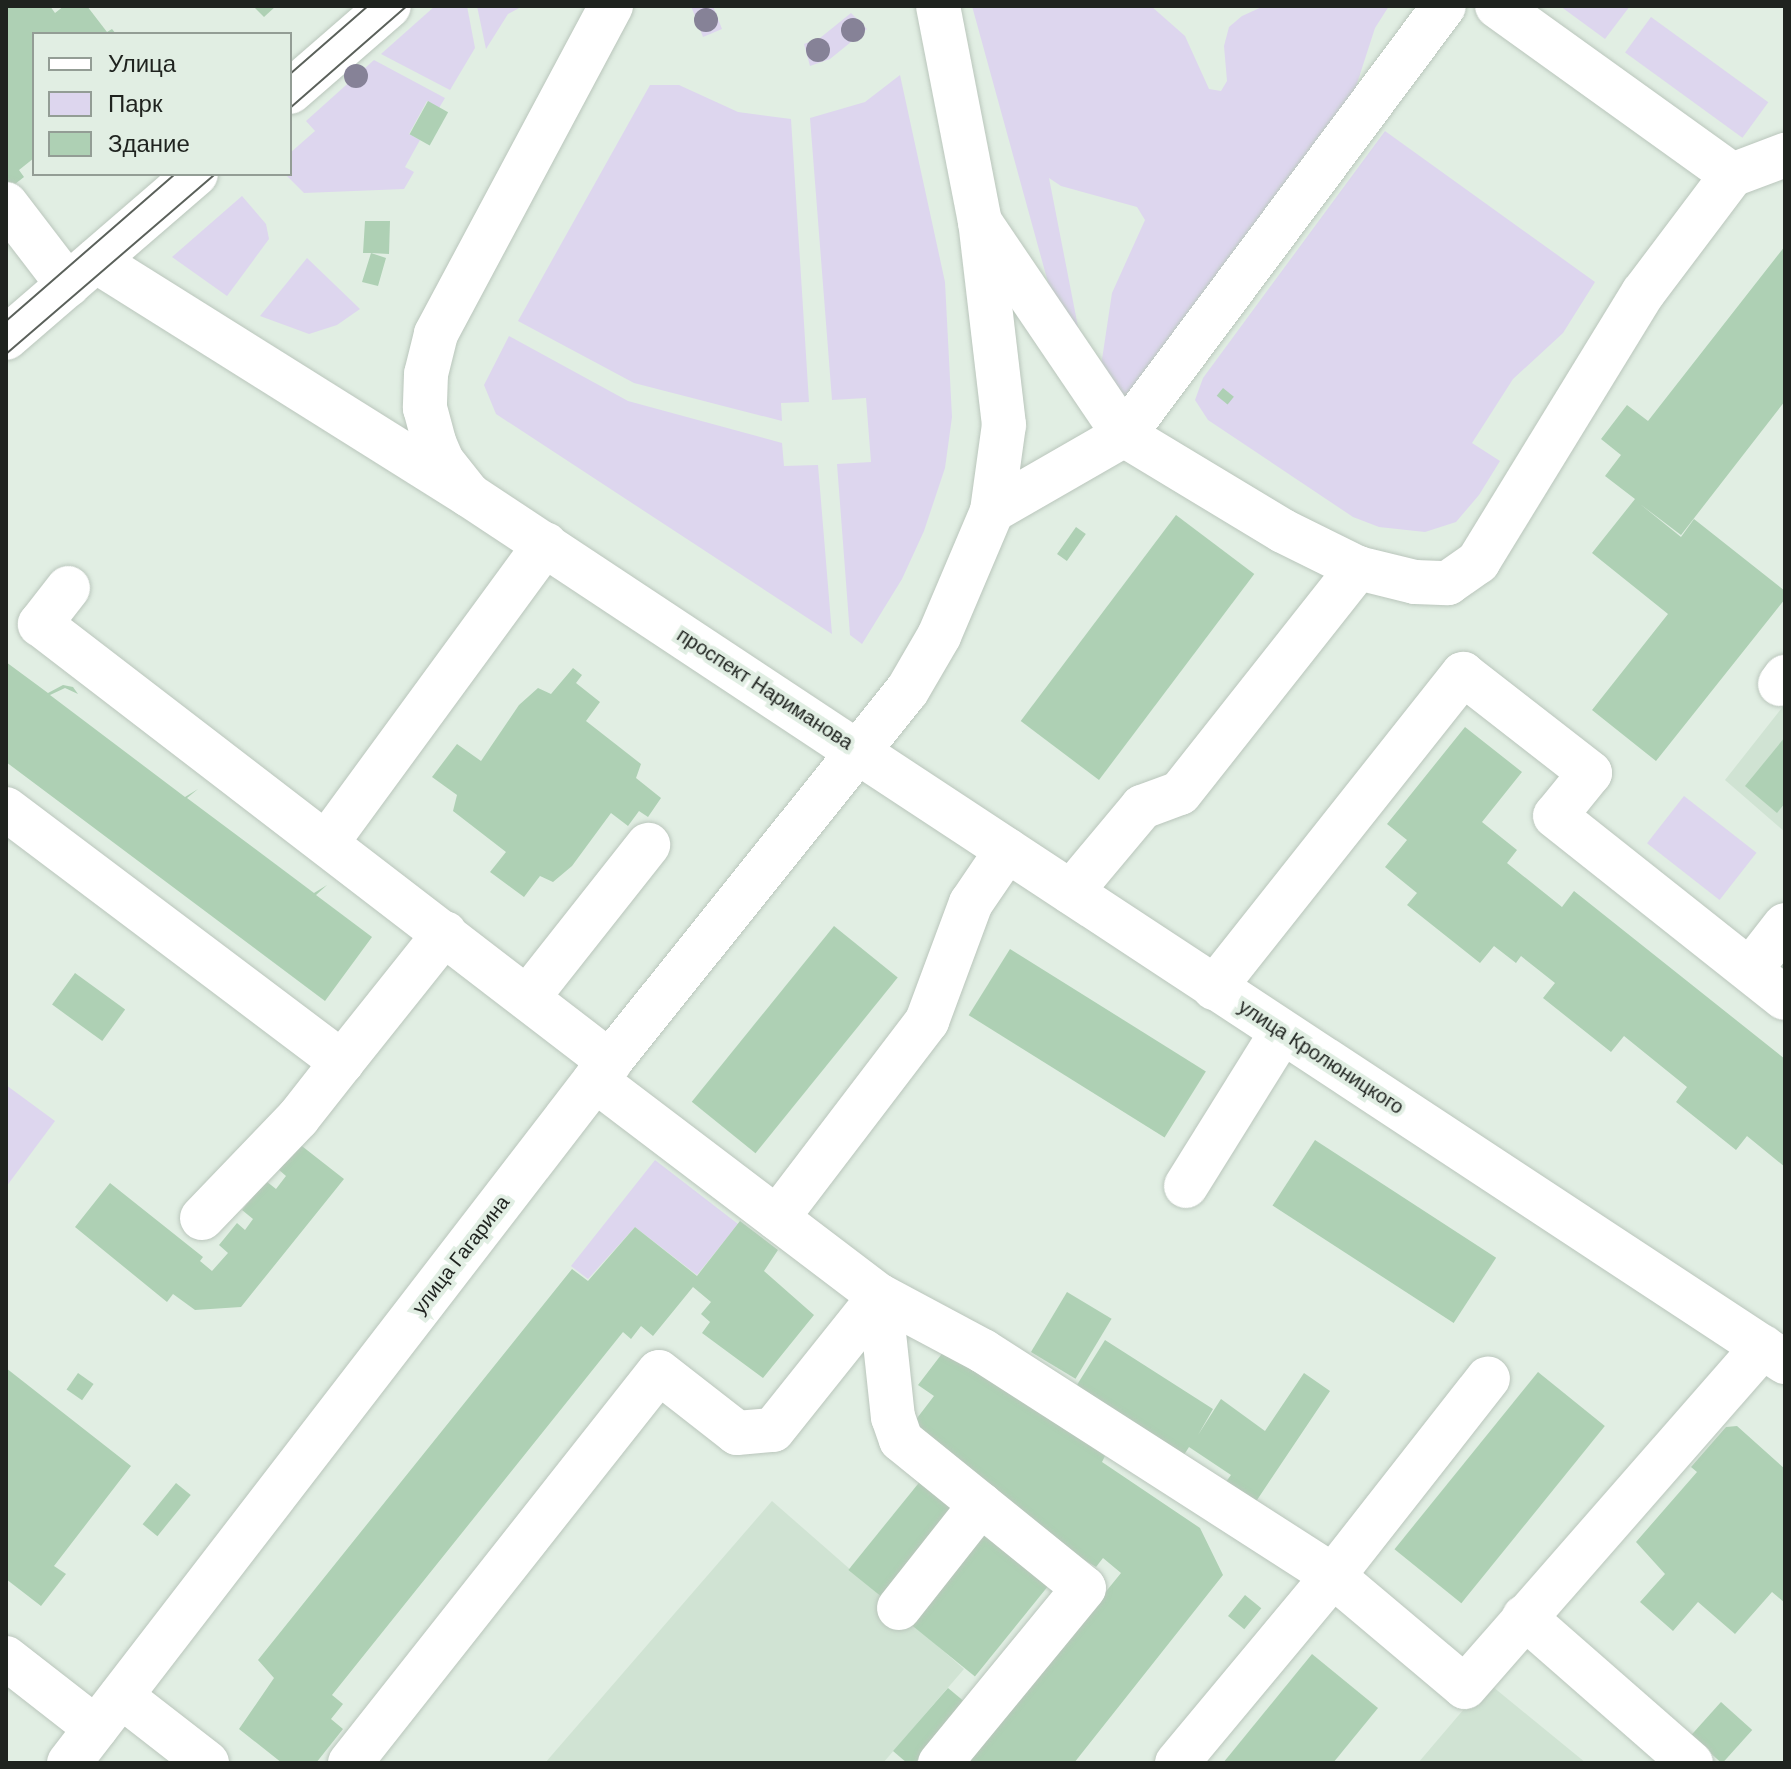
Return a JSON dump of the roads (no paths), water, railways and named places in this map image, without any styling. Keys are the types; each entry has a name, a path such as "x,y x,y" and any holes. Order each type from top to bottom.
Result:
{"main road":[{"path":"292,90 389,6"},
{"name":"проспект Нариманова","path":"611,6 436,334 426,374 425,408 442,461 469,495 858,752 924,664 992,511 1004,425 980,222 938,6"},
{"path":"992,511 1124,435 1444,6"},
{"path":"1497,6 1732,175"},
{"path":"980,222 1124,435 1283,531 1358,568 1415,582 1448,583 1478,562 1643,293 1732,175 1785,155"},
{"path":"7,336 194,176"},
{"path":"6,204 82,273 469,495"},
{"path":"328,841 545,544"},
{"path":"1071,892 1142,807 1180,793 1358,568"},
{"path":"68,588 40,624 328,841 528,997 603,1071 777,1218 880,1296 983,1351 1333,1576 1465,1687 1524,1617 1777,1351"},
{"path":"1214,988 1463,674 1590,773 1555,816 1785,998"},
{"name":"улица Кролюницкого","path":"858,752 1214,988 1777,1351"},
{"name":"улица Гагарина","path":"69,1763 603,1071 858,752"},
{"path":"6,809 342,1062"},
{"path":"528,997 648,845"},
{"path":"777,1218 927,1021 971,903 1007,850"},
{"path":"1750,970 1785,925"},
{"path":"202,1218 298,1118 445,933"},
{"path":"1186,1186 1282,1032"},
{"path":"880,1296 893,1417 901,1440 1084,1588 940,1763"},
{"path":"350,1763 659,1372 737,1433 773,1430 880,1296"},
{"path":"1177,1763 1333,1576 1488,1378"},
{"path":"899,1608 981,1504"},
{"path":"1524,1617 1691,1763"},
{"path":"6,1658 207,1763"}],"tram line":[{"path":"292,72 368,6"},
{"path":"292,106 407,6"},
{"path":"6,321 173,176"},
{"path":"6,354 213,176"}]}
